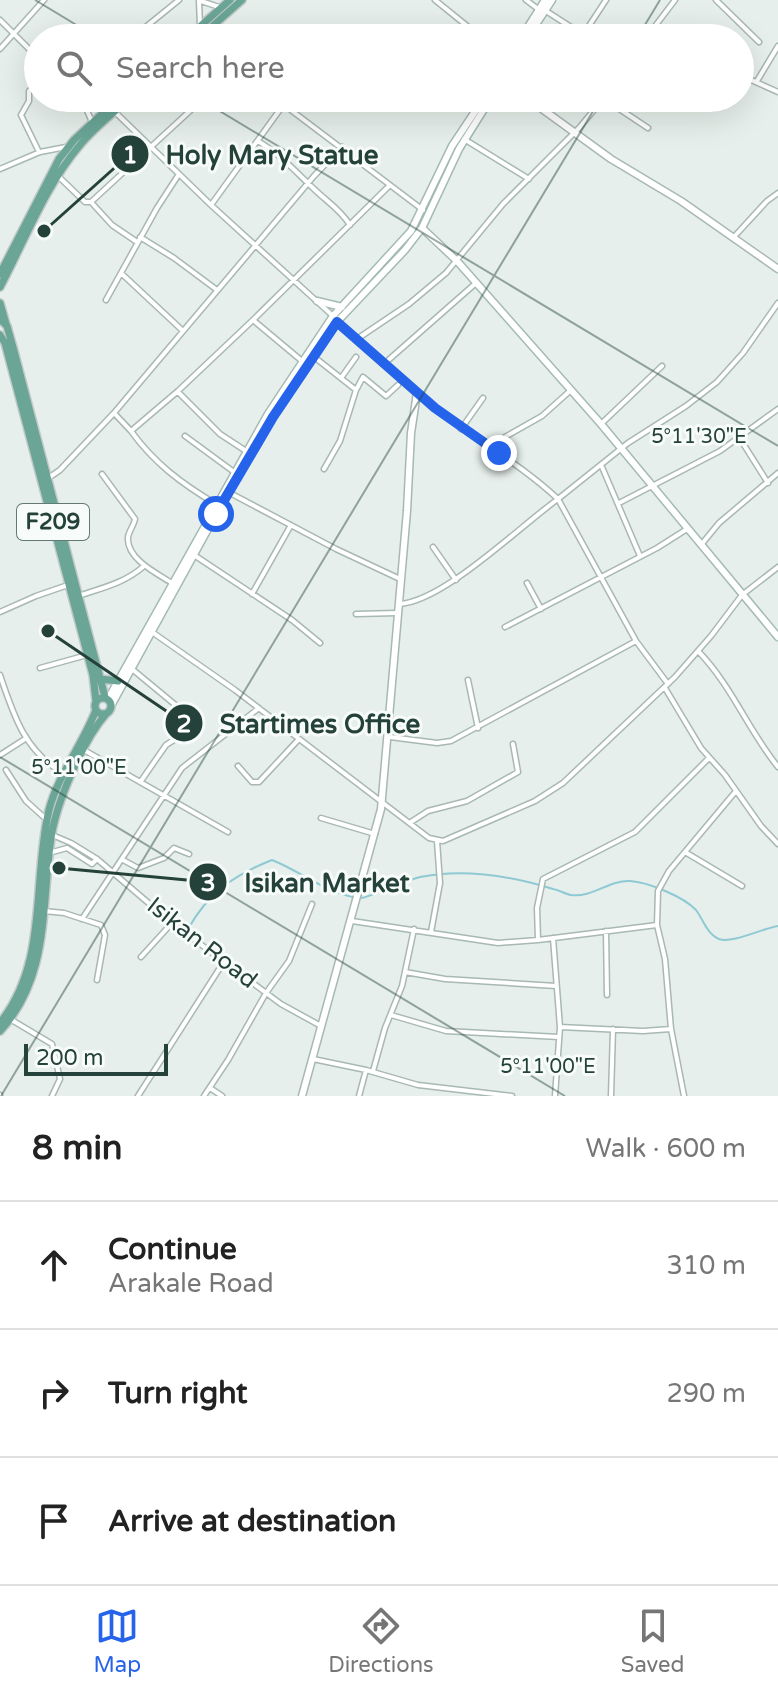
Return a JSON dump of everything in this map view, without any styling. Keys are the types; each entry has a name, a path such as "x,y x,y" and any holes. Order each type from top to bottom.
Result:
{"main road":[{"path":"202,24 230,0"},
{"path":"534,24 545,0"},
{"path":"531,24 552,0"},
{"path":"214,24 239,1"},
{"path":"0,287 49,176 67,147 103,112"},
{"path":"0,274 58,176 82,142 115,112"},
{"path":"0,1023 19,993 33,953 47,834 84,750 110,710 108,700 216,504 302,361 335,319 422,228 452,146 475,112"},
{"path":"0,1031 25,995 36,966 49,853 47,820 57,789 96,705 108,700 131,669 194,555 246,451 313,356 342,307 380,271 411,231 482,112"},
{"path":"546,112 778,269"},
{"path":"422,228 457,261 601,424 778,637"},
{"path":"317,301 342,307"},
{"path":"0,303 7,326"},
{"name":"F209","path":"0,319 7,326 14,351 44,480"},
{"path":"302,1096 352,921 382,801 390,737 411,433 417,393 335,319"},
{"name":"F209","path":"2,339 72,584 96,705"},
{"name":"F209","path":"72,584 108,700"},
{"path":"100,679 118,681"},
{"path":"96,705 100,714 106,714"}],"street":[{"path":"0,49 42,2 35,0"},
{"path":"149,24 179,0"},
{"path":"200,24 199,0 222,5"},
{"path":"435,0 465,24"},
{"path":"526,0 565,24"},
{"path":"592,24 606,0"},
{"path":"657,24 675,0"},
{"path":"716,0 741,24"},
{"path":"0,20 24,43"},
{"path":"754,37 759,42"},
{"path":"757,81 778,46"},
{"path":"754,80 778,92"},
{"path":"24,110 21,115 39,152"},
{"path":"88,112 92,122"},
{"path":"97,112 101,114"},
{"path":"115,112 335,319"},
{"path":"58,176 85,202 91,202 189,112"},
{"path":"211,205 278,112"},
{"path":"295,112 423,210"},
{"path":"357,339 434,284 503,204 591,112"},
{"path":"625,112 648,128"},
{"path":"464,139 529,179"},
{"path":"258,141 279,155 339,209 350,225"},
{"path":"0,169 39,152 67,147"},
{"path":"44,480 60,470 114,413 342,147"},
{"path":"106,300 179,174"},
{"path":"131,431 253,320 389,186"},
{"path":"733,238 778,193"},
{"path":"91,202 112,225 174,258 217,291"},
{"path":"121,273 183,331"},
{"path":"385,363 477,283"},
{"path":"397,604 429,595 456,580 525,522 717,382 743,353 778,303"},
{"path":"253,320 302,361"},
{"path":"313,356 356,390"},
{"path":"341,378 356,357"},
{"path":"601,424 662,366"},
{"path":"324,469 340,441 363,377 386,396 398,385"},
{"path":"495,450 505,437 542,416 571,390"},
{"path":"178,391 220,434 246,451"},
{"path":"417,393 558,499 599,578 709,758 778,844"},
{"path":"461,429 483,398"},
{"path":"619,503 654,487 739,437 778,409"},
{"path":"114,413 153,459 176,480 216,504"},
{"path":"185,436 234,472"},
{"path":"739,437 768,483"},
{"path":"601,466 640,556"},
{"path":"701,545 719,523 778,473"},
{"path":"102,474 135,519 128,541 144,565 172,583"},
{"path":"226,491 400,579"},
{"path":"252,594 291,525"},
{"path":"505,627 687,529"},
{"path":"433,547 456,580"},
{"path":"194,555 292,620 320,643"},
{"path":"78,596 114,585 135,574 144,565"},
{"path":"152,632 437,841 513,812 551,792 666,685 698,651 742,595 778,567"},
{"path":"527,583 541,610"},
{"path":"0,612 72,584"},
{"path":"356,614 397,613"},
{"path":"390,737 443,743 478,728 636,641"},
{"path":"698,651 720,675 778,767"},
{"path":"40,668 87,655"},
{"path":"131,669 196,722 191,729 166,745 141,781"},
{"path":"0,675 26,738 38,756 65,774"},
{"path":"468,680 478,728"},
{"path":"82,919 182,768 259,708"},
{"path":"0,755 26,738"},
{"path":"238,766 252,782 259,782 299,739"},
{"path":"411,822 428,811 467,801 518,772 513,744"},
{"path":"84,750 228,832"},
{"path":"538,940 541,886 545,878 635,832 709,758"},
{"path":"6,770 26,801 47,820"},
{"path":"684,1096 671,1029 665,959 657,925 658,891 662,881 736,791"},
{"path":"321,818 375,834"},
{"name":"Isikan Road","path":"47,834 71,843 97,859 172,923 266,993 321,1026"},
{"path":"431,932 440,883 437,841"},
{"path":"49,853 67,848 93,865 97,859"},
{"path":"123,860 138,868 164,858 174,848 189,854"},
{"path":"685,852 742,886"},
{"path":"204,1096 266,993 289,961 312,904"},
{"path":"44,911 101,925 105,931 97,980"},
{"path":"352,921 498,943 657,925"},
{"path":"141,957 172,923"},
{"path":"373,1071 405,972 414,929"},
{"path":"606,931 607,995"},
{"path":"553,938 560,1027 555,1096"},
{"path":"138,1096 225,960"},
{"path":"405,972 445,979 556,986"},
{"path":"391,1015 446,1031 559,1037"},
{"path":"10,1019 52,1044 60,1079 52,1096"},
{"path":"560,1027 671,1029"},
{"path":"611,1096 613,1029"},
{"path":"311,1059 373,1071 418,1085 512,1096"},
{"path":"359,1096 366,1070"},
{"path":"210,1088 222,1096"}],"waterway":[{"path":"188,929 213,895 246,872 272,860 353,897"},
{"path":"362,898 437,874 470,873 504,877 571,895 586,894 630,881 656,887 683,900 696,910 708,930 719,939 732,939 778,926"}],"place":[{"name":"Holy Mary Statue","path":"44,231"},
{"name":"Startimes Office","path":"48,631"},
{"name":"Isikan Market","path":"59,868"}],"route":[{"path":"216,514 273,417 337,322 435,408 499,453"}]}
